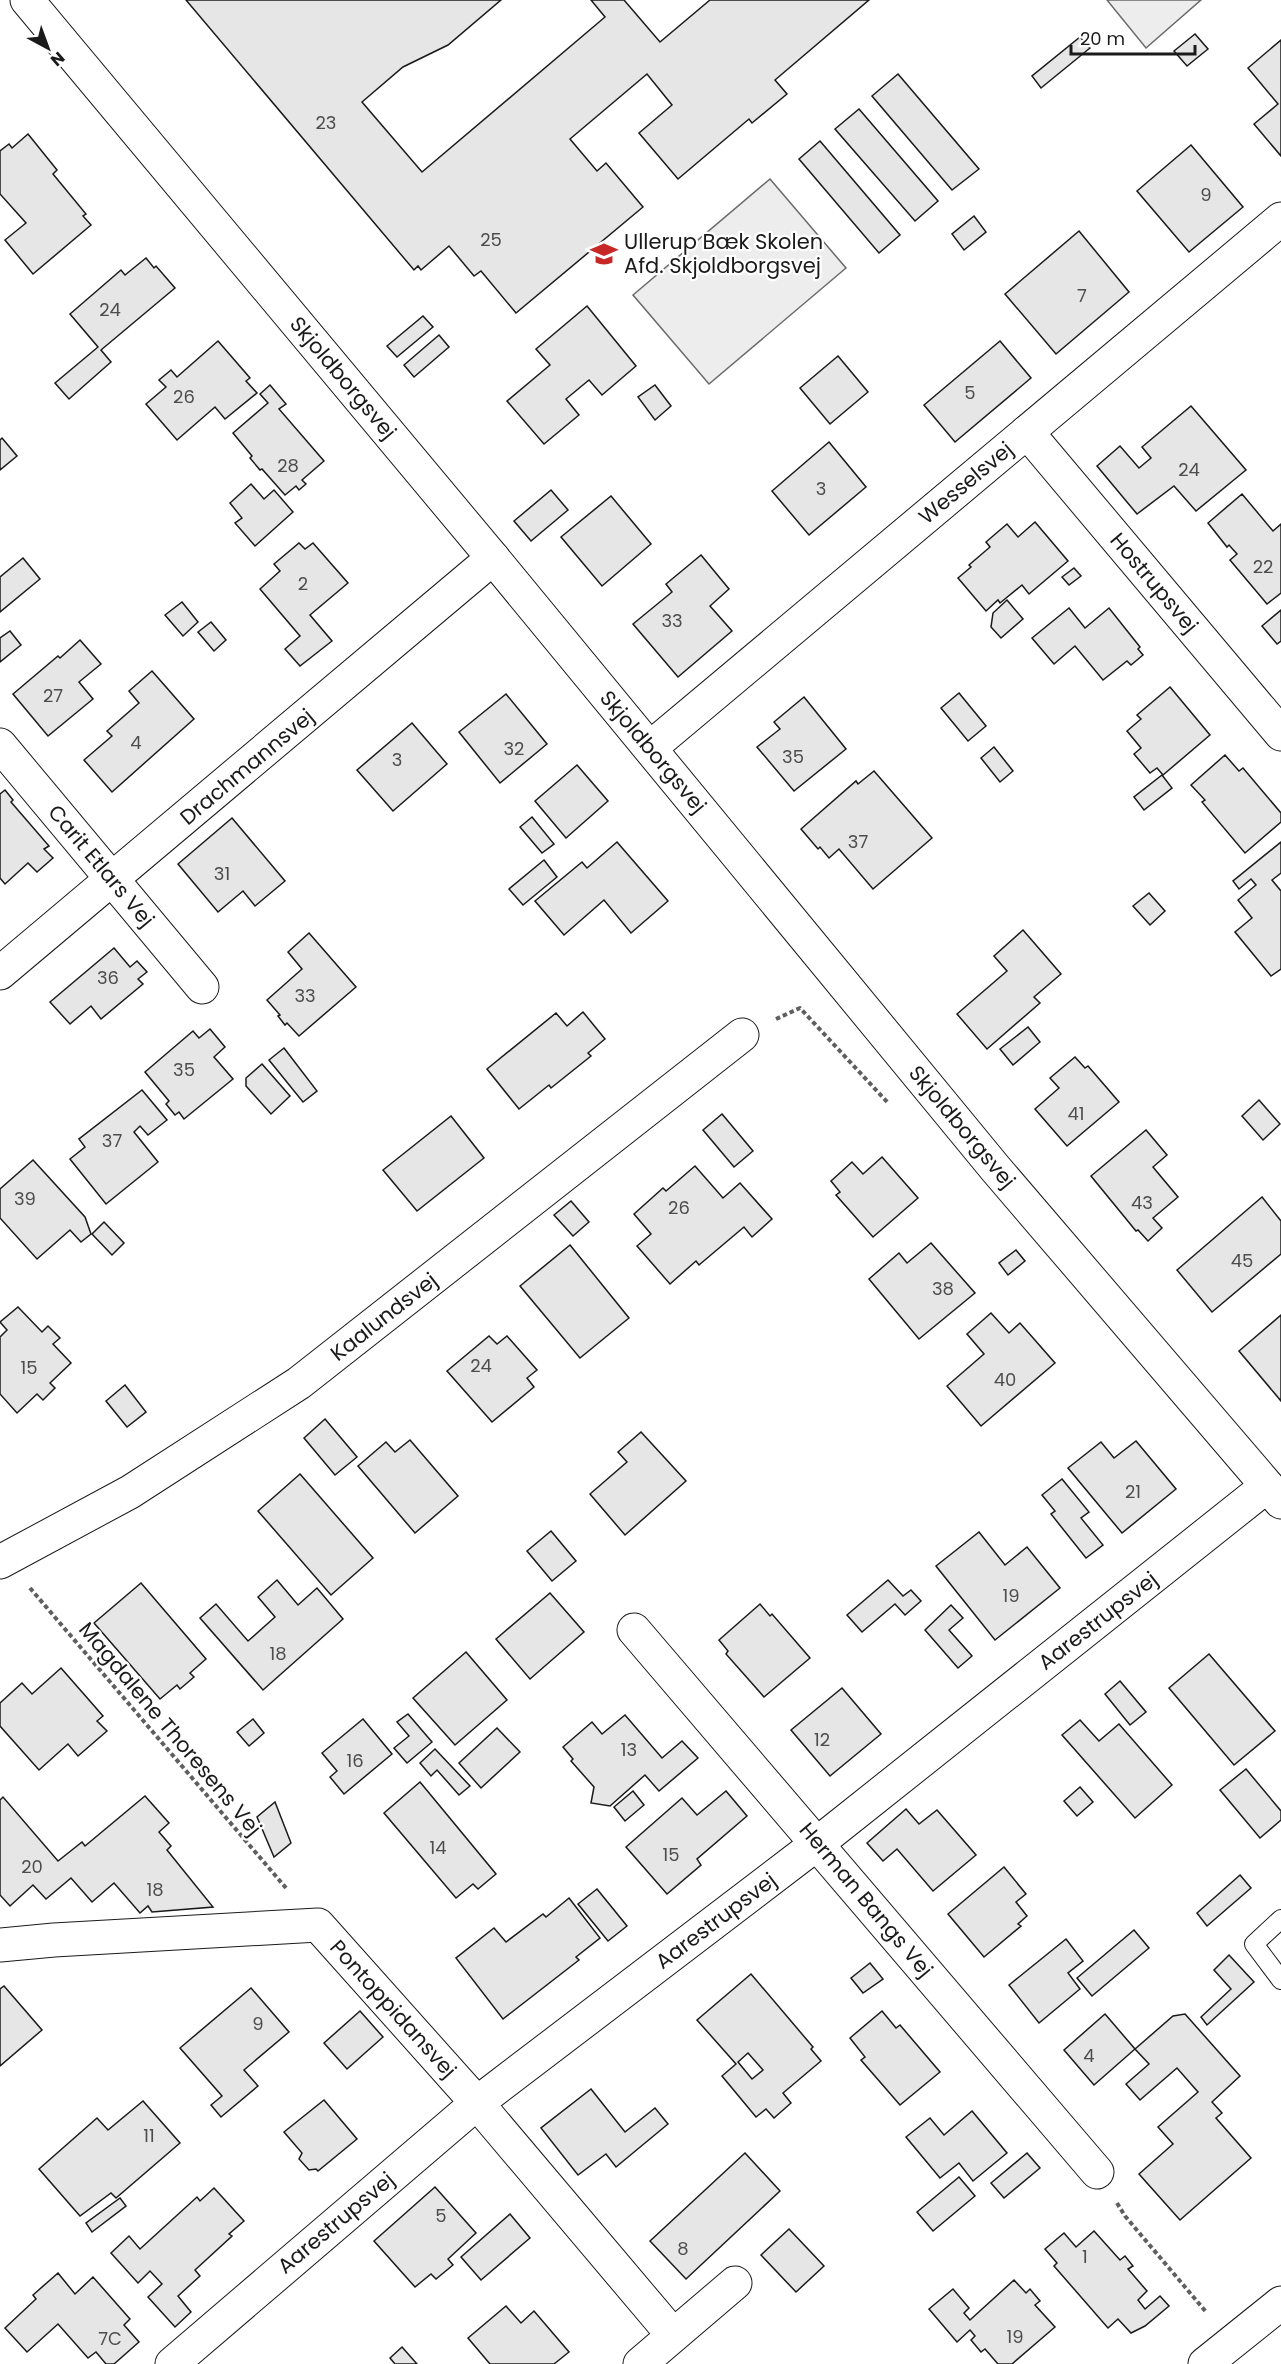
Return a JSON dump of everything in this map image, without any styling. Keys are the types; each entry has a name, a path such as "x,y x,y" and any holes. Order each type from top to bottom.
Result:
{"street":[{"name":"Skjoldborgsvej","path":"27,0 493,558 995,1168 1274,1494"},
{"name":"Wesselsvej","path":"650,748 1281,219"},
{"name":"Hostrupsvej","path":"1027,432 1281,734"},
{"name":"Drachmannsvej","path":"0,973 493,558"},
{"name":"Carit Etlars Vej","path":"0,745 202,987"},
{"name":"Kaalundsvej","path":"3,1560 130,1492 299,1383 742,1035"},
{"name":"Aarestrupsvej","path":"172,2364 477,2103 1274,1494"},
{"name":"Herman Bangs Vej","path":"634,1630 1097,2172"},
{"name":"Pontoppidansvej","path":"0,1945 318,1925 477,2103 673,2335"},
{"path":"640,2364 735,2283"},
{"path":"1205,2364 1281,2303"}],"lane":[{"path":"1281,1919 1254,1944 1281,1980"}],"path":[{"name":"Magdalene Thoresens Vej","path":"3,1560 318,1925"},
{"path":"1097,2172 1125,2216 1209,2315"}],"shaded area":[{"path":"1107,0 1201,0 1146,48"},
{"path":"770,179 846,268 709,384 633,295"}],"building":[{"path":"186,0 501,0 448,45 403,67 362,102 422,172 605,17 591,0 624,0 660,42 710,0 869,0 775,80 787,94 752,123 749,119 678,179 639,133 672,105 647,74 570,139 597,171 606,163 643,207 516,313 481,271 474,276 449,246 421,270 418,266 414,270"},
{"path":"1195,34 1208,49 1187,66 1174,51"},
{"path":"1080,37 1090,48 1041,88 1032,76"},
{"path":"1281,40 1281,156 1254,124 1278,104 1248,68"},
{"path":"898,74 979,169 952,190 872,96"},
{"path":"859,109 938,201 915,221 835,129"},
{"path":"28,134 57,170 53,174 86,214 83,216 91,225 33,274 5,240 26,223 0,194 0,151 9,144 12,148"},
{"path":"820,141 900,235 879,253 799,159"},
{"path":"1191,145 1243,207 1189,252 1137,191"},
{"path":"974,216 986,232 964,250 952,234"},
{"path":"1079,231 1129,292 1056,354 1005,294"},
{"path":"146,258 175,288 101,350 111,362 69,399 55,383 98,347 70,314 121,270 125,275"},
{"path":"587,306 636,366 602,395 589,380 566,399 579,415 544,444 507,401 550,365 536,349"},
{"path":"423,316 433,327 397,357 387,346"},
{"path":"439,335 449,347 414,377 404,365"},
{"path":"218,341 250,378 246,381 257,393 225,419 215,407 177,440 146,404 166,387 159,380 171,370 177,377"},
{"path":"1000,341 1031,378 955,442 924,405"},
{"path":"838,356 868,392 830,424 800,388"},
{"path":"270,385 286,404 279,409 324,461 302,480 306,484 299,490 296,486 285,495 262,469 260,470 233,433 268,403 260,394"},
{"path":"655,385 671,406 655,420 638,397"},
{"path":"1191,406 1246,470 1196,511 1174,486 1137,514 1097,466 1120,446 1139,468 1151,458 1142,447"},
{"path":"2,438 17,456 0,470 0,440"},
{"path":"829,442 866,487 809,535 772,491"},
{"path":"251,484 264,499 274,490 293,512 255,546 235,523 242,518 230,503"},
{"path":"551,490 568,510 531,541 514,521"},
{"path":"1242,494 1273,531 1281,524 1281,593 1267,604 1230,560 1237,554 1229,545 1227,547 1208,523"},
{"path":"611,496 651,544 602,586 561,537"},
{"path":"1035,522 1068,561 1029,594 1022,585 1000,603 998,600 986,611 958,578 990,547 986,542 1007,524 1018,537"},
{"path":"299,543 305,549 313,543 348,583 310,615 332,641 300,666 285,649 300,636 260,589 280,571 274,564"},
{"path":"701,555 729,589 710,606 732,631 678,677 633,624 672,592 666,584"},
{"path":"23,558 40,579 0,612 0,577"},
{"path":"1074,568 1081,576 1069,585 1062,577"},
{"path":"1007,600 1023,619 1001,638 991,627 993,613"},
{"path":"182,602 198,622 183,636 165,615"},
{"path":"1069,608 1085,628 1109,608 1140,647 1138,649 1143,655 1131,665 1127,661 1103,680 1075,646 1054,664 1032,638"},
{"path":"1281,610 1281,641 1277,644 1262,626"},
{"path":"211,622 226,640 214,651 198,632"},
{"path":"10,631 21,645 0,662 0,638"},
{"path":"80,640 101,664 79,682 93,699 48,736 13,694"},
{"path":"152,671 194,719 112,792 84,760 112,736 107,731 139,703 129,691"},
{"path":"1170,687 1210,735 1163,775 1157,768 1150,773 1134,754 1141,748 1127,731 1141,719 1137,715"},
{"path":"959,693 986,726 968,741 941,708"},
{"path":"506,694 547,744 500,783 459,732"},
{"path":"804,697 846,749 794,791 757,747 780,729 774,722"},
{"path":"412,723 447,764 393,811 357,770"},
{"path":"994,747 1013,771 1000,782 981,758"},
{"path":"1225,755 1239,771 1243,768 1281,813 1281,822 1245,853 1202,802 1205,800 1191,785"},
{"path":"577,765 608,801 566,838 535,801"},
{"path":"874,771 932,838 873,889 839,849 829,858 801,829 856,781 858,784"},
{"path":"1162,775 1172,788 1144,810 1134,797"},
{"path":"5,790 13,800 11,802 49,846 44,849 53,858 37,872 28,863 5,884 0,878 0,794"},
{"path":"532,817 554,844 542,853 520,827"},
{"path":"232,818 285,881 255,906 243,891 218,912 178,864"},
{"path":"617,842 668,901 631,933 604,900 564,935 535,901 582,862 587,868"},
{"path":"1281,842 1281,873 1272,880 1281,891 1281,969 1271,976 1235,932 1252,918 1238,900 1256,885 1251,879 1239,889 1233,881"},
{"path":"544,860 557,877 523,905 509,889"},
{"path":"1149,893 1165,911 1150,925 1133,906"},
{"path":"1023,930 1061,974 1034,997 1040,1003 987,1049 957,1014 1007,971 994,956"},
{"path":"309,933 356,987 299,1036 287,1023 285,1025 267,1000 302,969 288,952"},
{"path":"114,948 130,967 137,961 147,972 138,979 143,984 101,1019 91,1006 70,1024 50,1002"},
{"path":"583,1012 605,1039 588,1053 591,1056 551,1088 549,1085 519,1109 487,1069 556,1013 567,1026"},
{"path":"1028,1027 1040,1042 1013,1065 1000,1049"},
{"path":"210,1029 225,1047 214,1057 233,1079 184,1119 179,1112 175,1115 166,1104 169,1101 145,1072 193,1031 199,1038"},
{"path":"284,1048 317,1091 303,1102 269,1060"},
{"path":"1075,1057 1085,1068 1088,1066 1119,1102 1067,1146 1035,1109 1059,1088 1050,1078"},
{"path":"262,1064 290,1096 271,1114 246,1086 246,1078"},
{"path":"142,1090 167,1120 148,1135 140,1126 134,1132 158,1162 106,1204 70,1159 85,1147 79,1139"},
{"path":"1259,1100 1280,1124 1263,1140 1242,1116"},
{"path":"722,1114 753,1151 734,1167 703,1130"},
{"path":"451,1116 484,1158 417,1211 383,1170"},
{"path":"1146,1130 1167,1155 1153,1167 1178,1197 1153,1218 1162,1228 1148,1241 1138,1230 1136,1231 1091,1176"},
{"path":"882,1157 918,1198 873,1237 836,1195 840,1192 831,1181 852,1162 863,1174"},
{"path":"33,1160 85,1217 91,1234 81,1242 70,1230 37,1259 0,1218 0,1189"},
{"path":"695,1166 723,1198 740,1183 772,1219 752,1237 744,1227 699,1265 696,1261 670,1284 637,1246 651,1234 634,1214 663,1188 666,1191"},
{"path":"1262,1197 1281,1221 1281,1254 1212,1312 1177,1270"},
{"path":"571,1201 589,1222 573,1236 554,1215"},
{"path":"104,1222 124,1243 112,1255 92,1234"},
{"path":"931,1243 975,1293 919,1339 869,1279 899,1253 907,1263"},
{"path":"570,1245 629,1318 580,1358 520,1286"},
{"path":"1016,1250 1025,1261 1008,1275 999,1263"},
{"path":"18,1307 42,1332 48,1326 60,1338 53,1344 71,1363 50,1383 55,1388 43,1400 37,1394 17,1413 0,1394 0,1337 7,1330 0,1322"},
{"path":"991,1313 1009,1333 1020,1323 1055,1363 981,1426 947,1386 984,1354 967,1334"},
{"path":"1281,1315 1281,1401 1239,1351"},
{"path":"489,1336 497,1344 507,1336 537,1370 527,1378 534,1387 492,1422 447,1371"},
{"path":"125,1385 146,1412 127,1427 106,1401"},
{"path":"325,1419 357,1457 335,1475 304,1438"},
{"path":"641,1432 686,1481 625,1535 590,1494 627,1462 618,1452"},
{"path":"410,1440 458,1496 415,1533 358,1466 386,1442 395,1452"},
{"path":"1136,1441 1176,1489 1122,1533 1068,1468 1101,1442 1114,1458"},
{"path":"300,1474 373,1558 331,1595 258,1511"},
{"path":"1062,1479 1089,1512 1081,1518 1103,1545 1086,1558 1051,1514 1055,1511 1042,1495"},
{"path":"551,1531 576,1561 552,1581 527,1551"},
{"path":"979,1532 1005,1565 1027,1547 1060,1588 995,1640 936,1566"},
{"path":"277,1580 298,1605 317,1588 343,1619 263,1690 200,1618 216,1604 248,1641 275,1617 258,1597"},
{"path":"888,1580 903,1596 911,1590 921,1601 905,1615 895,1604 862,1632 847,1615"},
{"path":"141,1583 206,1659 190,1673 194,1677 180,1689 177,1685 160,1699 94,1623"},
{"path":"550,1593 584,1632 530,1679 496,1639"},
{"path":"760,1604 770,1616 772,1614 810,1658 764,1697 726,1654 728,1651 719,1640"},
{"path":"951,1605 963,1618 949,1630 972,1656 958,1668 925,1630"},
{"path":"466,1652 507,1700 455,1745 413,1698"},
{"path":"1209,1654 1275,1731 1234,1765 1169,1688"},
{"path":"61,1668 103,1716 97,1721 107,1731 78,1756 68,1744 39,1770 0,1726 0,1703 22,1683 32,1694"},
{"path":"1120,1681 1146,1712 1130,1725 1105,1694"},
{"path":"842,1688 881,1734 830,1776 791,1730"},
{"path":"408,1714 432,1742 407,1763 394,1748 409,1736 397,1722"},
{"path":"625,1715 662,1758 682,1741 698,1758 659,1791 645,1775 610,1806 591,1803 594,1787 571,1761 573,1759 563,1747 592,1722 602,1734"},
{"path":"253,1719 264,1733 249,1746 237,1732"},
{"path":"363,1719 392,1754 344,1794 330,1777 337,1771 322,1753"},
{"path":"1080,1720 1099,1741 1119,1724 1172,1785 1135,1818 1062,1735"},
{"path":"497,1728 520,1752 481,1788 459,1763"},
{"path":"435,1749 470,1786 459,1795 437,1770 431,1776 420,1763"},
{"path":"1246,1769 1281,1811 1281,1820 1260,1838 1220,1790"},
{"path":"420,1782 496,1874 478,1889 473,1884 456,1898 384,1813"},
{"path":"1080,1787 1093,1802 1077,1816 1064,1801"},
{"path":"633,1791 644,1805 625,1821 614,1807"},
{"path":"726,1791 747,1816 697,1859 701,1865 667,1894 626,1847 682,1798 697,1815"},
{"path":"145,1796 169,1823 159,1832 171,1846 167,1850 213,1907 152,1912 148,1906 140,1913 114,1883 92,1902 71,1878 46,1899 33,1885 10,1906 0,1895 0,1800 3,1797 58,1861 82,1842 85,1846"},
{"path":"275,1802 291,1843 274,1857 257,1817"},
{"path":"906,1809 919,1824 937,1810 976,1855 933,1891 897,1849 883,1861 867,1843"},
{"path":"1004,1867 1026,1894 1016,1902 1027,1916 1018,1924 1021,1926 984,1957 948,1914"},
{"path":"1240,1875 1251,1888 1207,1926 1197,1913"},
{"path":"597,1889 627,1926 608,1941 578,1904"},
{"path":"569,1898 600,1938 576,1957 579,1960 503,2019 456,1958 494,1928 506,1942 543,1914 546,1917"},
{"path":"1134,1930 1149,1948 1092,1996 1077,1978"},
{"path":"1066,1939 1083,1961 1068,1973 1080,1989 1039,2023 1009,1985"},
{"path":"1229,1955 1254,1982 1207,2025 1201,2017 1231,1989 1214,1970"},
{"path":"870,1963 883,1979 863,1993 851,1978"},
{"path":"751,1974 813,2047 811,2049 821,2061 783,2093 791,2103 774,2118 766,2109 756,2117 722,2076 736,2064 697,2020","holes":["748,2053 763,2070 752,2079 738,2062"]},
{"path":"4,1986 42,2030 0,2066 0,1989"},
{"path":"251,1988 289,2032 244,2070 258,2086 221,2117 211,2105 222,2096 180,2048"},
{"path":"360,2011 383,2037 347,2069 324,2043"},
{"path":"882,2011 896,2028 900,2025 940,2072 900,2105 861,2060 865,2057 850,2038"},
{"path":"1105,2014 1135,2049 1094,2085 1064,2050"},
{"path":"1185,2014 1240,2076 1212,2102 1222,2113 1216,2118 1251,2158 1180,2220 1139,2174 1173,2144 1158,2127 1198,2092 1177,2068 1140,2100 1126,2084 1149,2064 1135,2049 1173,2016"},
{"path":"591,2089 625,2132 655,2108 668,2124 616,2167 606,2154 578,2175 541,2128"},
{"path":"324,2100 357,2139 318,2171 309,2170 299,2159 302,2153 284,2132"},
{"path":"143,2101 180,2143 116,2198 111,2193 80,2216 39,2169 97,2118 108,2130"},
{"path":"972,2111 1007,2153 973,2181 959,2163 940,2178 906,2137 930,2118 944,2135"},
{"path":"745,2153 780,2191 686,2279 650,2241"},
{"path":"1027,2153 1040,2168 1004,2198 991,2183"},
{"path":"959,2177 975,2196 933,2231 917,2212"},
{"path":"435,2187 476,2233 448,2259 453,2265 436,2279 431,2274 415,2287 374,2241"},
{"path":"214,2188 244,2221 229,2234 232,2236 195,2270 200,2276 178,2296 191,2312 175,2327 148,2297 162,2284 150,2271 138,2283 111,2253 129,2236 140,2249 197,2197 200,2201"},
{"path":"120,2198 126,2206 92,2232 86,2223"},
{"path":"510,2214 530,2238 481,2280 461,2257"},
{"path":"789,2229 824,2266 796,2292 761,2255"},
{"path":"1094,2231 1120,2260 1125,2256 1133,2266 1128,2269 1147,2291 1138,2300 1145,2309 1160,2296 1169,2306 1145,2326 1131,2333 1118,2319 1108,2328 1054,2266 1057,2263 1045,2249 1064,2233 1076,2247"},
{"path":"58,2273 75,2294 93,2277 130,2319 124,2325 139,2342 114,2364 106,2364 96,2352 88,2358 58,2324 27,2352 5,2328 36,2299 33,2295"},
{"path":"1014,2280 1026,2293 1030,2289 1040,2301 1035,2305 1055,2327 1012,2364 998,2364 985,2349 981,2352 971,2340 975,2336 970,2330 957,2342 929,2309 953,2289 969,2308 964,2313 970,2320"},
{"path":"506,2306 521,2323 534,2311 569,2352 554,2364 490,2364 468,2338"},
{"path":"402,2347 417,2364 395,2364 390,2358"}],"place":[{"name":"Ullerup Bæk Skolen Afd. Skjoldborgsvej","path":"604,254"}]}
